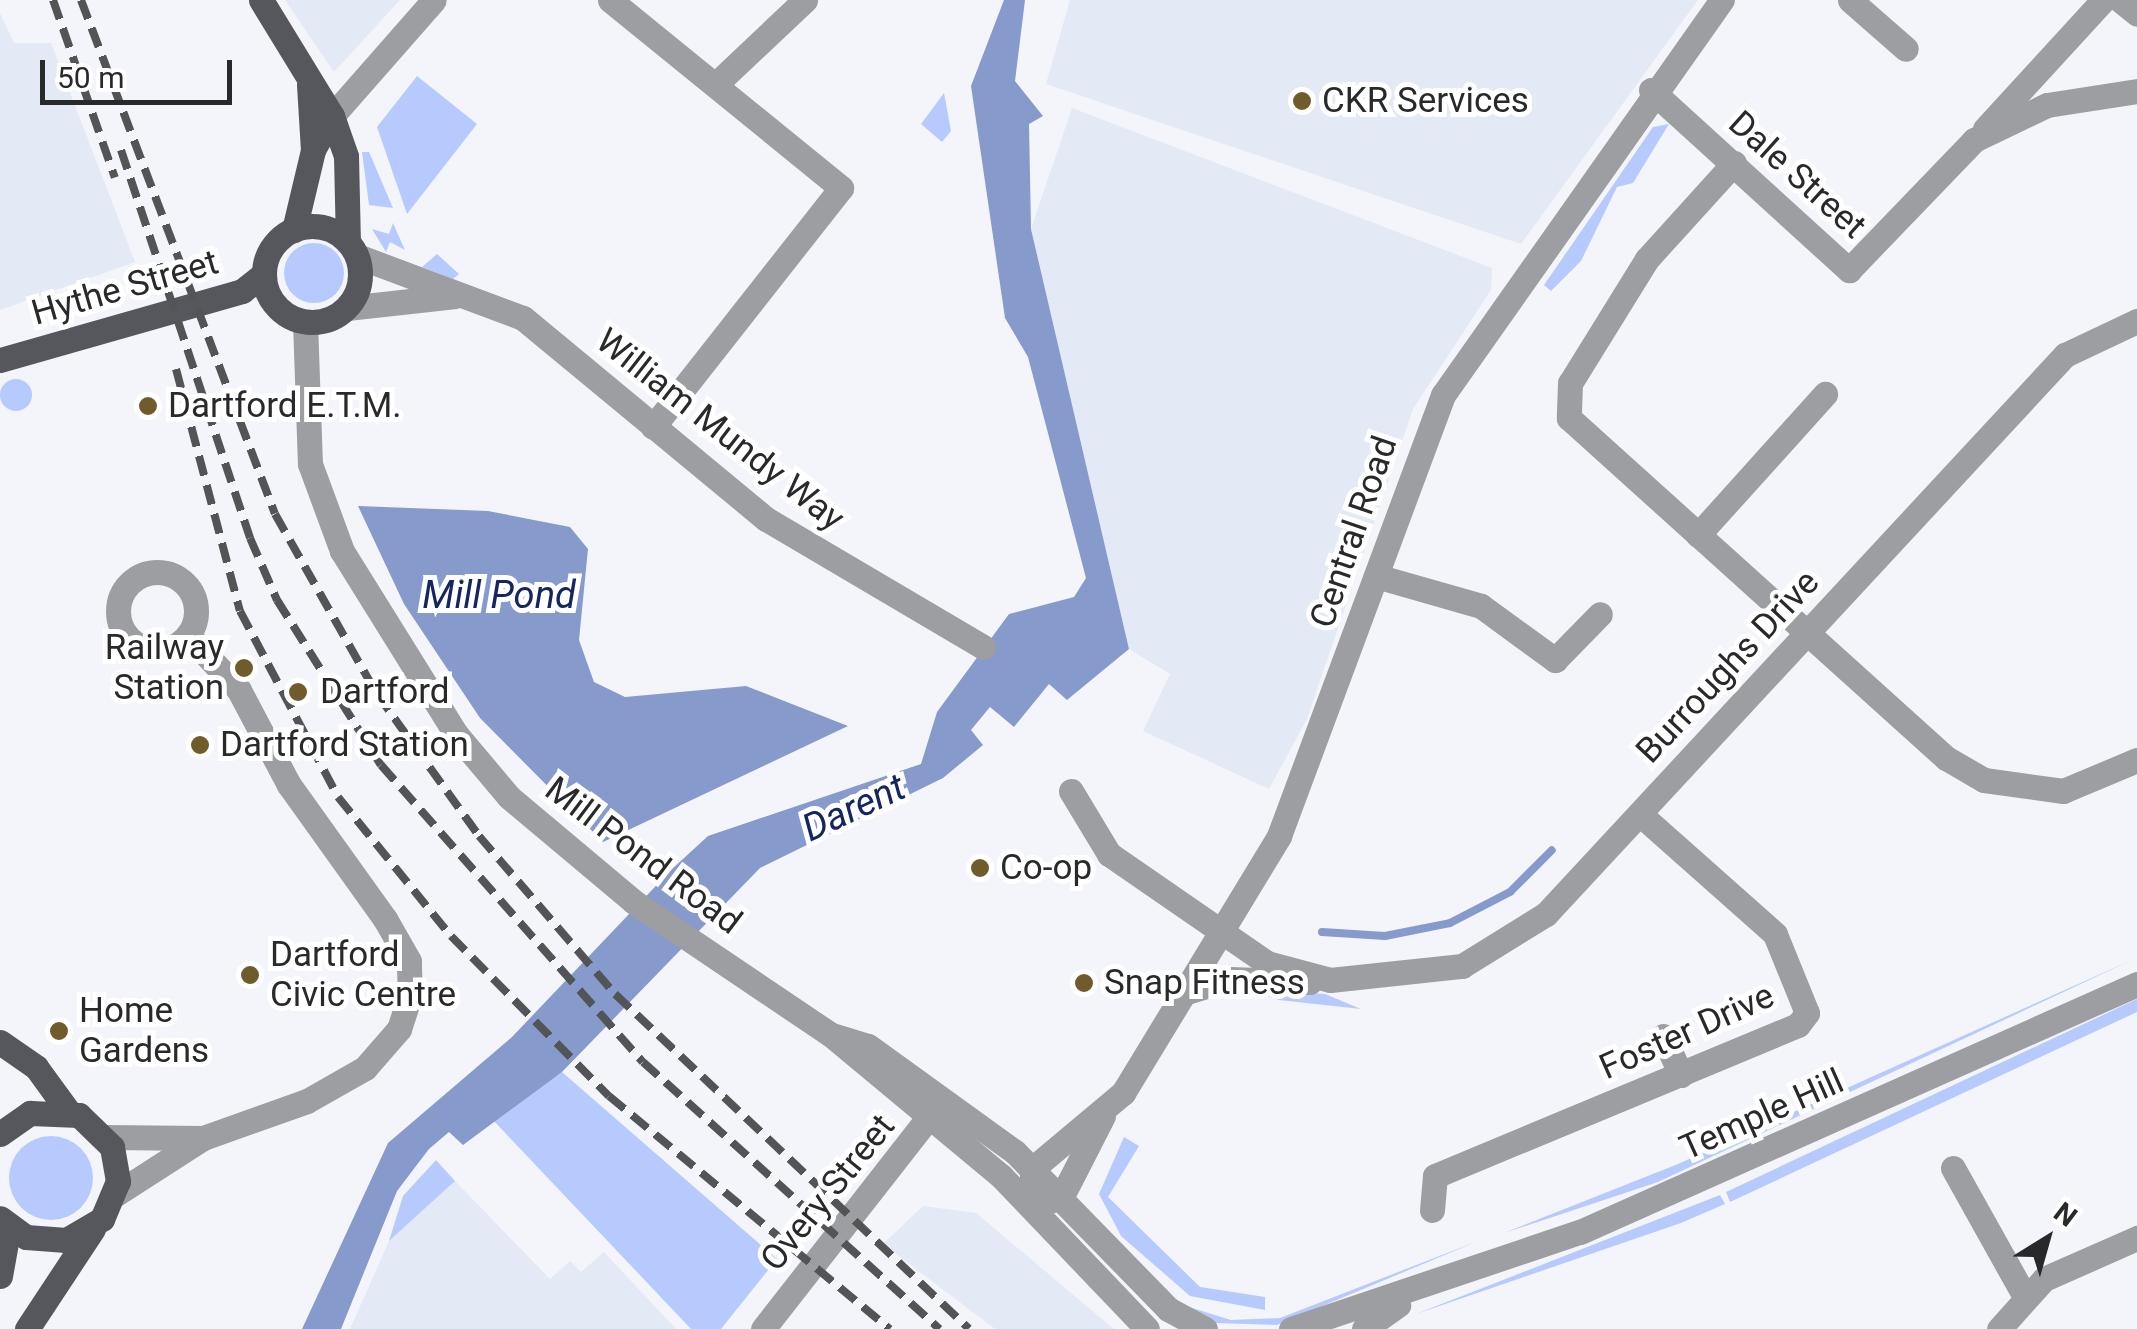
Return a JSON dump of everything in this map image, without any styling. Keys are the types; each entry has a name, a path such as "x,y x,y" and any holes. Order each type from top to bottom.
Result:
{"main road":[{"path":"262,0 308,85 332,116 346,156 353,249 360,278 347,308 305,322 271,300 264,274 272,248 294,230 313,150 332,116"},
{"path":"308,85 313,150"},
{"path":"294,230 330,229 353,249"},
{"name":"Hythe Street","path":"0,360 242,291 264,274"},
{"path":"0,1042 36,1067 68,1111 106,1137 116,1194 27,1329"},
{"path":"0,1134 30,1113 68,1111"},
{"path":"0,1276 4,1222 46,1242 96,1225"}],"street":[{"path":"332,116 434,0"},
{"path":"610,0 841,188 653,428"},
{"path":"714,85 805,0"},
{"name":"Central Road","path":"1061,1198 1103,1116 1221,932 1304,785 1444,395 1651,90 1722,0"},
{"path":"1850,0 1906,49"},
{"name":"Dale Street","path":"1651,90 1850,270 2104,0"},
{"path":"2120,0 2137,14"},
{"name":"Dale Street","path":"1974,140 2047,105 2137,91"},
{"path":"1734,164 1648,259 1565,406 1803,637 1927,746 1984,780 2064,791 2137,760"},
{"name":"William Mundy Way","path":"353,249 523,318 653,428 817,554 984,647"},
{"name":"William Mundy Way","path":"347,308 470,295"},
{"name":"Burroughs Drive","path":"1183,993 1230,979 1409,978 1514,942 1640,814 2065,355 2137,320"},
{"name":"Mill Pond Road","path":"305,322 310,464 342,551 477,760 524,812 634,902 1032,1169 1061,1198"},
{"path":"1698,536 1826,394"},
{"path":"1376,576 1481,606 1554,660 1600,614"},
{"path":"116,1194 204,1138 307,1101 365,1068 399,1028 411,979 398,940 288,785 239,690 188,635"},
{"name":"Burroughs Drive","path":"1071,790 1109,854 1267,963 1330,980"},
{"name":"Foster Drive","path":"1432,1210 1435,1176 1798,1024 1806,997 1775,934 1640,814"},
{"name":"Temple Hill","path":"1291,1329 1410,1296 1708,1180 2137,984"},
{"path":"1664,1036 1680,1075"},
{"name":"Mill Pond Road","path":"936,1108 1030,1205"},
{"name":"Overy Street","path":"763,1329 936,1108"},
{"name":"Central Road","path":"1032,1169 1103,1116"},
{"path":"106,1137 204,1138"},
{"path":"1953,1168 2026,1297"},
{"path":"1032,1169 1030,1205 1147,1329"},
{"path":"1030,1205 1061,1198 1168,1310 1205,1329"},
{"path":"1999,1329 2026,1297 2137,1238"},
{"name":"Temple Hill","path":"1364,1329 1410,1296"}],"shaded area":[{"path":"285,0 400,0 334,72"},
{"path":"1070,0 1698,0 1521,244 1046,84"},
{"path":"0,13 14,43 51,43 135,262 0,310"},
{"path":"417,76 477,124 407,214 377,127"},
{"path":"944,93 951,131 942,142 921,124"},
{"path":"1072,108 1492,268 1491,290 1413,409 1307,719 1269,789 1143,731 1170,674 1129,649 1031,229"},
{"path":"1669,124 1633,183 1617,187 1581,261 1551,291 1544,285 1653,127"},
{"path":"362,152 369,152 393,208 369,205"},
{"path":"393,223 405,250 390,242 386,252 372,229 389,234"},
{"path":"314,243 335,252 344,273 335,294 314,303 293,294 284,273 293,252"},
{"path":"437,254 459,274 453,279 422,267"},
{"path":"16,379 27,384 32,395 27,406 16,411 5,406 0,395 5,384"},
{"path":"2134,959 1658,1182 1504,1233 1678,1164"},
{"path":"1243,988 1325,994 1361,1009 1279,1000"},
{"path":"2137,999 2137,1012 1730,1202 1726,1192"},
{"path":"562,1072 777,1259 721,1329 691,1329 492,1119"},
{"path":"51,1136 67,1139 81,1148 90,1162 90,1194 81,1208 67,1217 51,1220 35,1217 21,1208 12,1194 9,1178 12,1162 21,1148 35,1139"},
{"path":"1124,1137 1139,1146 1108,1197 1200,1287 1265,1297 1265,1310 1190,1296 1121,1236 1099,1194"},
{"path":"436,1160 455,1181 389,1241 403,1196"},
{"path":"455,1181 550,1279 570,1261 581,1272 604,1252 676,1329 350,1329 389,1241"},
{"path":"1720,1195 1725,1204 1681,1223 1416,1314"},
{"path":"923,1206 976,1213 1114,1329 995,1329 883,1244"},
{"path":"1478,1241 1277,1325 1215,1323 1189,1307 1231,1320 1280,1318"}],"water":[{"name":"Darent","path":"1004,0 1025,0 1015,81 1043,116 1029,124 1031,229 1129,649 1067,700 1049,684 1014,727 990,707 971,730 983,745 943,778 760,868 562,1072 463,1145 449,1132 429,1149 397,1191 341,1329 302,1329 388,1143 512,1037 671,870 708,836 921,764 937,712 1009,614 1074,597 1086,578 1028,357 1005,318 971,86"},
{"name":"Mill Pond","path":"358,506 488,511 570,527 588,549 579,640 594,682 625,697 746,686 848,726 603,842 480,718 404,604"}],"waterway":[{"path":"1322,932 1385,936 1450,923 1510,892 1552,850"}],"railway":[{"path":"53,0 115,178"},
{"path":"81,0 275,514 377,694 479,836 615,994 969,1329"},
{"path":"121,150 250,538 277,600 381,765 643,1062 940,1329"},
{"path":"176,369 240,611 338,797 451,936 609,1096 890,1329"}],"place":[{"name":"CKR Services","path":"1302,101"},
{"name":"Dartford E.T.M.","path":"148,406"},
{"name":"Railway Station","path":"244,668"},
{"name":"Dartford","path":"298,692"},
{"name":"Dartford Station","path":"200,745"},
{"name":"Co-op","path":"980,868"},
{"name":"Dartford Civic Centre","path":"250,975"},
{"name":"Snap Fitness","path":"1084,983"},
{"name":"Home Gardens","path":"59,1031"}]}
